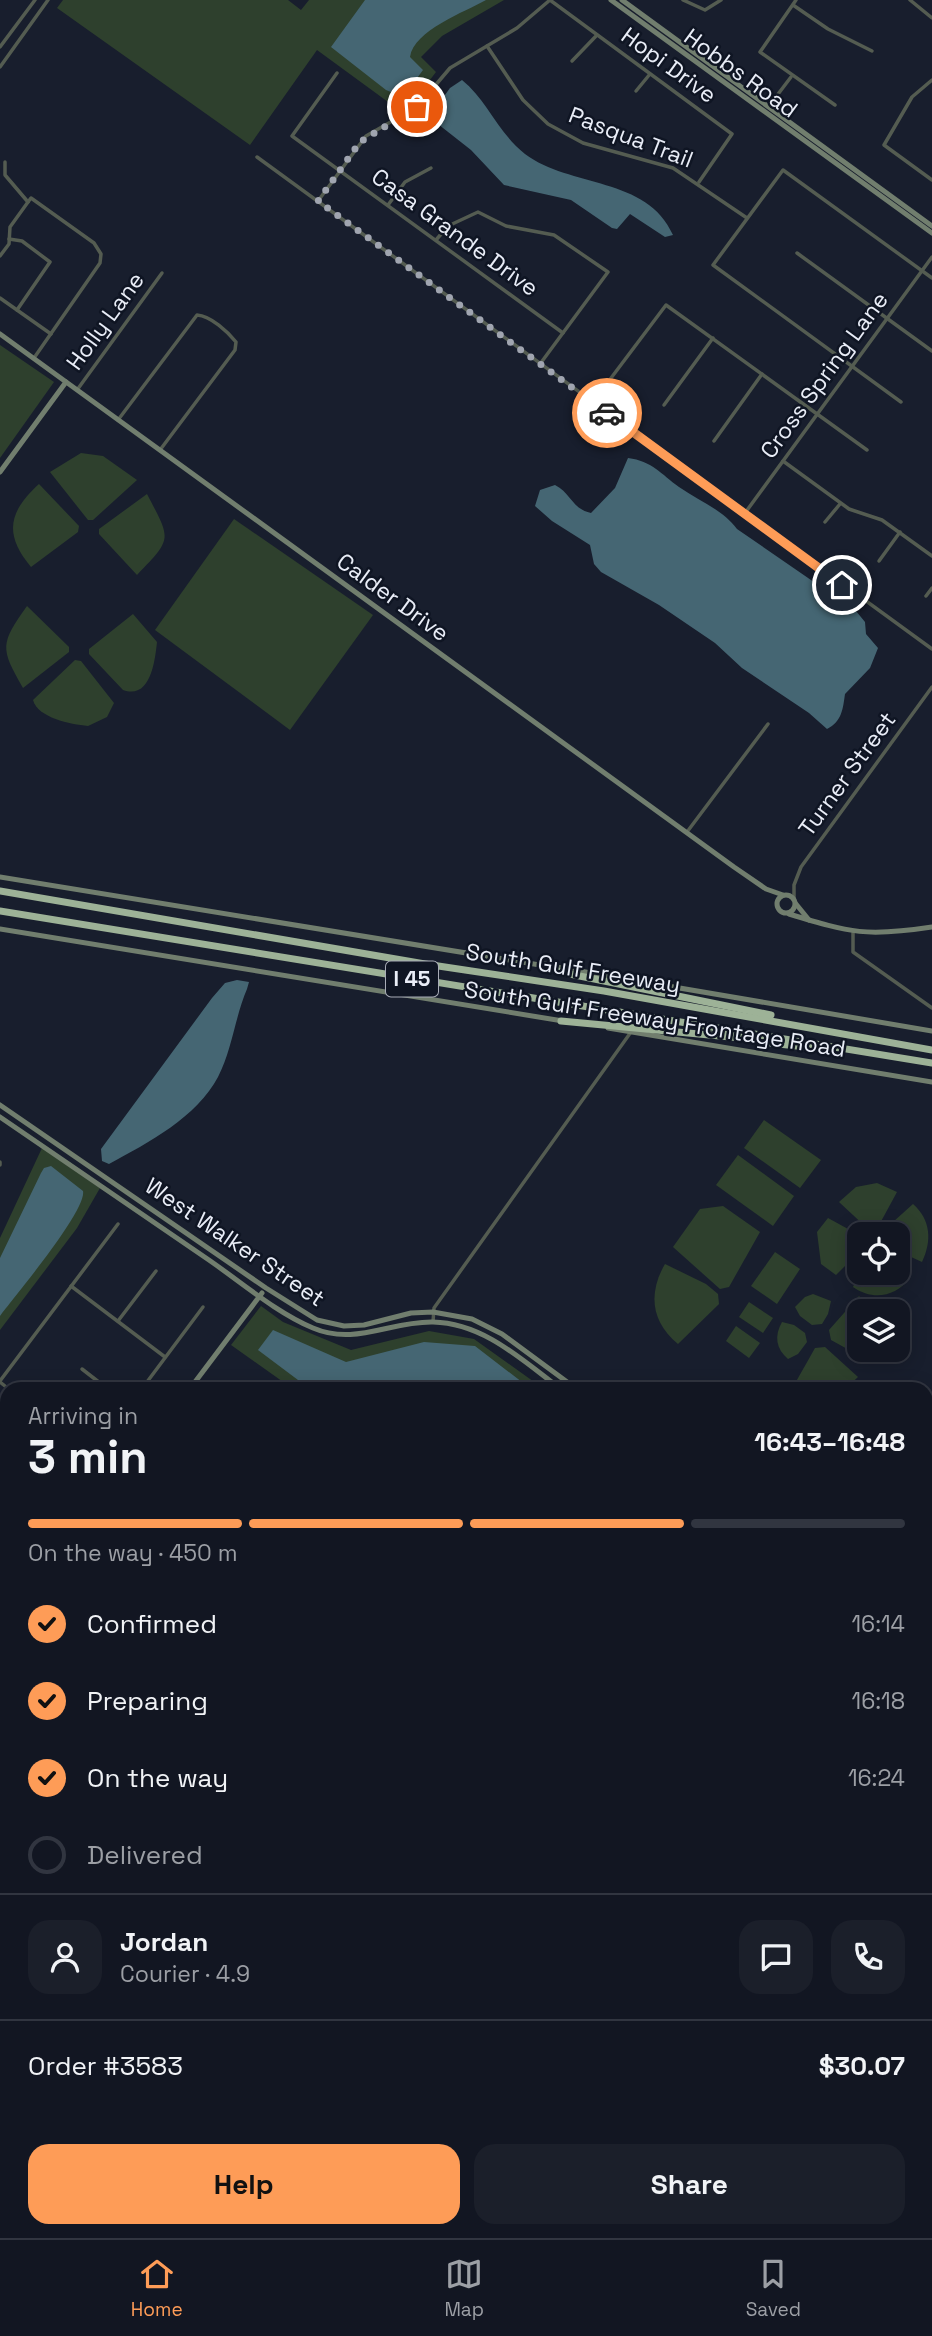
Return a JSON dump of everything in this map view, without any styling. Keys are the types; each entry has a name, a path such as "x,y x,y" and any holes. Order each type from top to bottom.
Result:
{"highway":[{"name":"South Gulf Freeway","path":"0,891 932,1050"},
{"name":"South Gulf Freeway","path":"0,911 932,1063"},
{"path":"545,965 560,972 846,1028 885,1040"},
{"path":"561,1021 736,1038 805,1049 825,1047"}],"street":[{"path":"0,47 35,0"},
{"path":"0,67 48,0"},
{"path":"318,201 366,136 417,107 450,68 517,28 550,0"},
{"name":"Hopi Drive","path":"550,0 732,134 699,182"},
{"name":"Hobbs Road","path":"611,0 818,147 932,233"},
{"name":"Hobbs Road","path":"622,0 767,110"},
{"path":"683,0 696,9 708,10 721,0"},
{"path":"910,0 932,18"},
{"path":"835,105 791,77 760,52 794,2 828,29 872,51"},
{"path":"572,61 597,34"},
{"name":"Pasqua Trail","path":"487,46 523,100 548,124 583,143 674,168 699,182 747,218"},
{"name":"Casa Grande Drive","path":"337,73 292,136 563,333"},
{"path":"636,91 651,74"},
{"path":"767,110 791,77"},
{"path":"932,80 912,97 884,145 932,179"},
{"name":"Hobbs Road","path":"818,147 932,226"},
{"path":"257,157 932,649"},
{"path":"5,162 5,175 28,202"},
{"path":"388,205 405,183 431,168"},
{"path":"901,401 713,265 783,170 932,278"},
{"path":"0,256 9,239 10,227 31,198 94,243 101,254 100,263 34,358"},
{"path":"436,240 448,226 478,212 519,229 554,235 608,272 540,364"},
{"path":"9,239 22,241 50,262 17,310"},
{"path":"797,253 932,351"},
{"name":"Cross Spring Lane","path":"745,513 932,257"},
{"name":"Holly Lane","path":"77,390 162,273"},
{"path":"0,298 51,334"},
{"path":"593,402 666,305 867,450"},
{"path":"118,420 197,315 205,316 231,336 236,342 235,348 160,451"},
{"name":"Calder Drive","path":"0,334 766,889 795,901"},
{"path":"664,405 713,338"},
{"path":"713,441 762,374"},
{"path":"0,472 66,382"},
{"path":"783,461 840,504 882,520 932,556"},
{"path":"825,522 840,504"},
{"path":"879,561 900,532"},
{"path":"926,596 932,588"},
{"name":"Turner Street","path":"784,895 794,885 802,867 932,687"},
{"path":"687,832 768,724"},
{"name":"South Gulf Freeway Frontage Road","path":"0,877 932,1031"},
{"name":"Turner Street","path":"794,885 795,901"},
{"name":"Calder Drive","path":"766,889 777,906"},
{"path":"784,895 777,906 780,911 853,933 889,933 932,927"},
{"path":"789,914 795,901 809,920"},
{"name":"South Gulf Freeway Frontage Road","path":"0,929 932,1083"},
{"path":"853,933 853,952 932,1008"},
{"path":"433,1322 433,1312 631,1032"},
{"name":"West Walker Street","path":"0,1105 266,1288 317,1320 344,1326 433,1312 472,1319 489,1326 567,1382"},
{"path":"0,1114 7,1108"},
{"name":"West Walker Street","path":"0,1114 260,1295 314,1328 344,1336 433,1322 469,1328 485,1335 551,1382"},
{"path":"164,1229 169,1221"},
{"path":"0,1381 118,1224"},
{"path":"118,1321 156,1271"},
{"path":"71,1286 165,1357"},
{"path":"195,1382 266,1288"},
{"path":"147,1382 203,1307"},
{"path":"82,1369 99,1382"}],"green space":[{"path":"63,0 288,0 301,10 309,0 504,0 442,36 421,57 436,72 417,97 399,110 317,50 250,145 57,8"},
{"path":"0,345 54,382 0,458"},
{"path":"81,453 103,456 137,480 93,520 88,520 50,472"},
{"path":"39,484 79,526 78,532 31,567 16,544 13,524 21,504"},
{"path":"147,494 161,521 164,538 157,553 137,575 99,534 99,529"},
{"path":"234,519 373,615 290,730 155,630"},
{"path":"27,606 69,647 69,652 23,688 10,664 6,646 12,629"},
{"path":"133,614 157,642 150,677 140,689 132,692 123,690 89,654 89,649"},
{"path":"75,660 81,661 114,703 107,717 88,726 48,716 33,700"},
{"path":"764,1120 821,1160 800,1188 744,1148"},
{"path":"42,1148 100,1188 77,1228 0,1330 0,1238"},
{"path":"738,1155 794,1196 773,1226 716,1185"},
{"path":"877,1183 897,1192 881,1222 860,1222 839,1202 856,1187"},
{"path":"913,1204 919,1210 928,1231 922,1262 910,1256 910,1222 893,1222"},
{"path":"723,1206 760,1232 729,1287 720,1289 673,1247 700,1209"},
{"path":"828,1218 847,1228 847,1264 836,1275 821,1264 817,1232"},
{"path":"775,1252 800,1269 777,1304 751,1286"},
{"path":"665,1264 706,1284 718,1294 719,1304 678,1344 662,1326 655,1307 656,1286"},
{"path":"903,1285 883,1295 868,1294 853,1287"},
{"path":"813,1294 831,1301 822,1324 812,1325 800,1316 795,1307 805,1297"},
{"path":"749,1302 773,1318 763,1333 739,1317"},
{"path":"261,1306 283,1322 351,1350 429,1331 474,1339 534,1382 283,1382 231,1345"},
{"path":"847,1310 847,1349 831,1340 829,1330"},
{"path":"782,1322 794,1325 805,1333 807,1342 798,1354 788,1359 778,1342"},
{"path":"736,1326 760,1343 749,1358 726,1341"},
{"path":"825,1347 858,1377 853,1382 796,1382 815,1348"}],"water":[{"path":"365,0 486,0 430,30 421,38 410,57 423,70 403,97 386,90 331,47"},
{"path":"462,80 525,154 563,173 627,192 645,202 661,216 673,235 665,237 630,214 617,229 612,228 571,200 504,185 471,150 429,117 450,88"},
{"path":"628,458 650,465 717,511 737,529 856,611 865,622 866,634 878,648 870,668 845,694 841,714 836,723 827,729 809,713 742,668 715,643 659,605 601,572 594,564 590,545 552,521 535,506 540,490 555,485 580,508 591,513 615,488"},
{"path":"237,980 249,982 227,1056 209,1091 185,1117 155,1138 109,1164 102,1161 101,1149 212,998 225,983"},
{"path":"51,1166 83,1191 81,1201 62,1234 0,1316 0,1258 41,1173 44,1168"},
{"path":"273,1330 346,1362 424,1342 475,1346 522,1382 301,1382 258,1350"}],"way so far":[{"path":"417,107 366,136 318,201 607,413"}],"route":[{"path":"607,413 842,585"}]}
